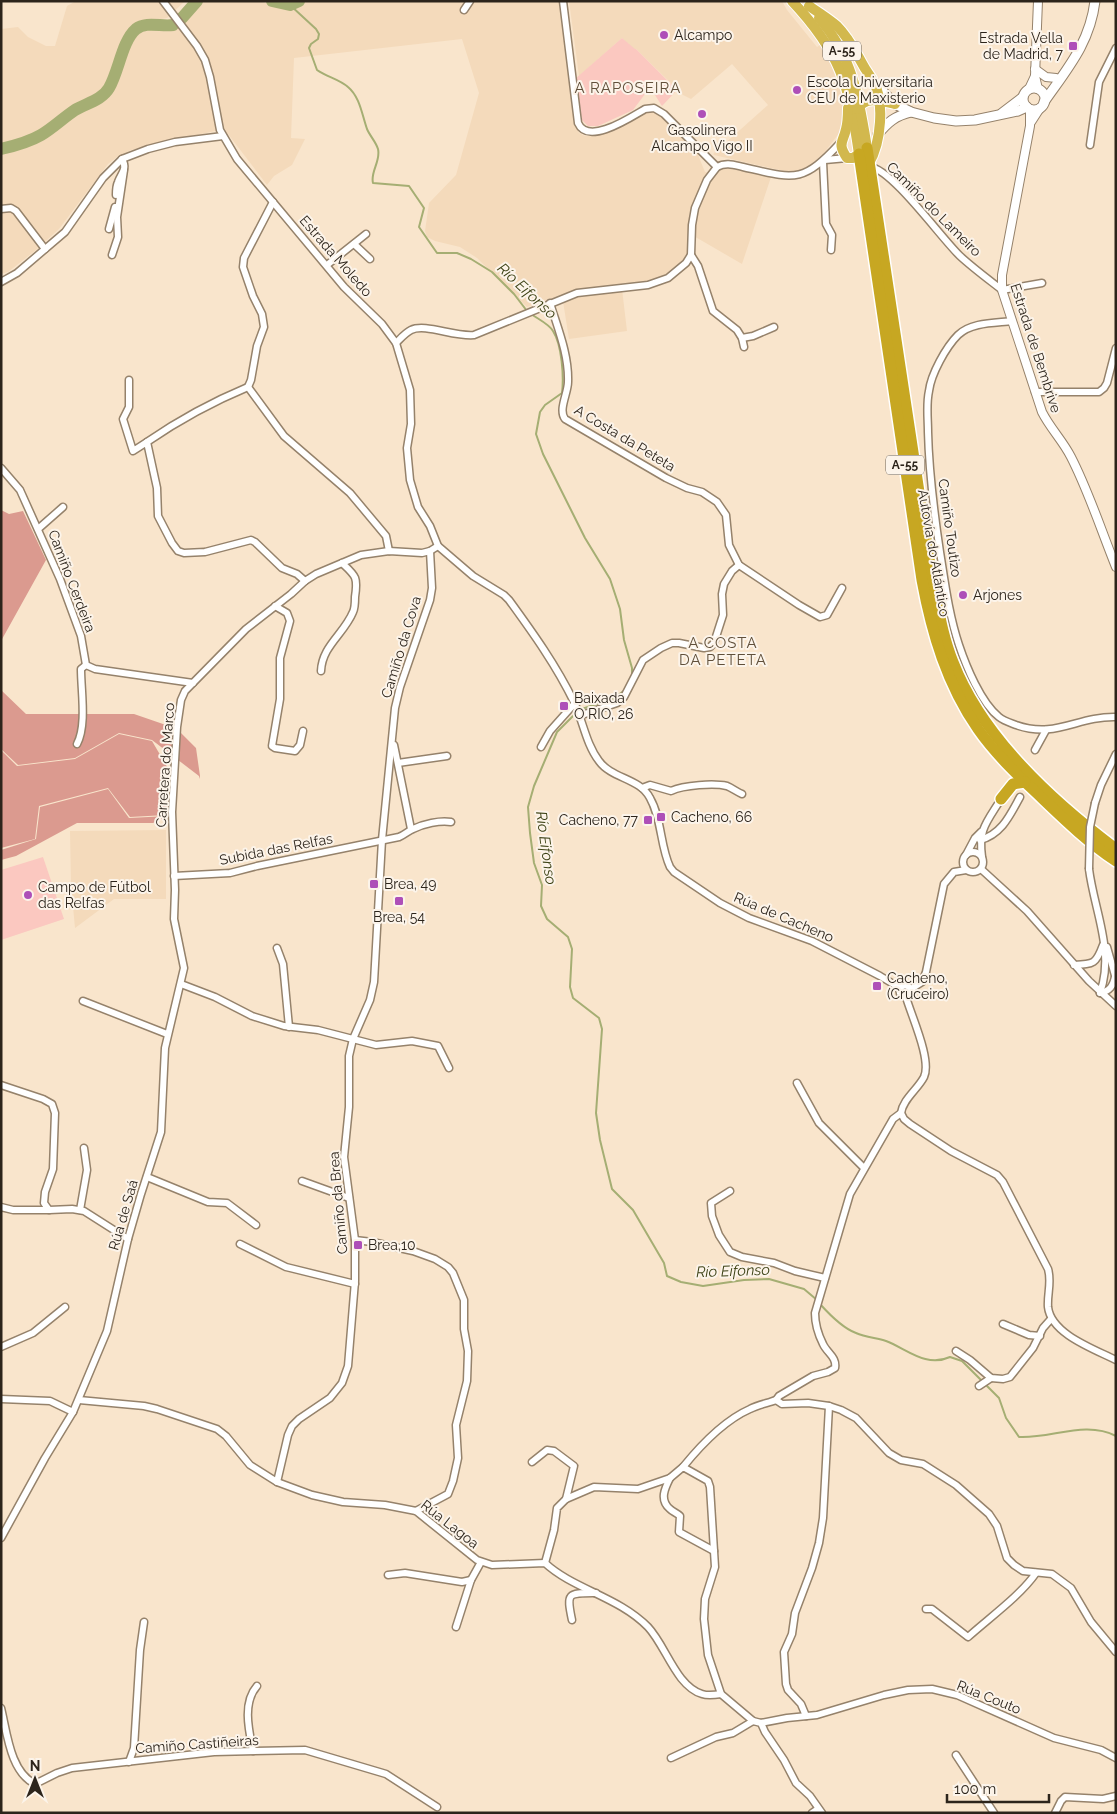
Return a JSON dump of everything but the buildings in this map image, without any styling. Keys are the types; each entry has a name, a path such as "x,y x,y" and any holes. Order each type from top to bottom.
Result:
{"highway":[{"name":"A-55","path":"792,1 814,26 837,62 848,94 863,151"},
{"name":"A-55","path":"807,4 836,40 850,68 860,105 863,151"},
{"path":"807,4 836,26 852,43 865,70 874,81 879,100 880,115 874,155 870,165"},
{"path":"846,129 848,94"},
{"path":"878,134 863,151 853,158 847,158 842,151 840,143 853,114 860,105 866,101 879,100 894,104"},
{"name":"Autovía do Atlántico","path":"863,151 870,165 932,578 939,614 953,663 969,696 986,724 1009,752 1115,858"},
{"name":"Autovía do Atlántico","path":"863,151 922,580 930,623 945,668 961,702 979,730 1001,758 1083,838 1115,858"},
{"path":"1001,799 1013,784 1025,782"}],"main road":[{"path":"874,81 894,104 911,112 934,118 965,121 988,118 1042,105 1059,77 1084,43 1095,1"},
{"path":"1000,114 1033,91 1059,77"},
{"path":"1033,91 1044,95 1042,105"},
{"path":"1029,108 1024,102 1033,91"},
{"path":"878,134 889,121 898,115 911,112"}],"street":[{"name":"Estrada Moledo","path":"163,1 197,46 205,60 222,136 237,159 344,287 382,324 396,343 408,382 411,400 411,424 407,448 410,480 418,507 430,526 438,546"},
{"path":"464,10 470,1"},
{"path":"563,1 578,123 582,130 596,132 645,109 654,108 664,114 716,167"},
{"path":"1033,91 1038,1"},
{"path":"1090,145 1099,82 1116,48"},
{"path":"1035,72 1046,77 1059,77"},
{"path":"1030,121 1042,105"},
{"path":"1029,108 1030,121"},
{"path":"1018,111 1030,121"},
{"name":"Estrada de Bembrive","path":"1030,121 1002,275 1002,290 1035,392 1048,424 1069,454 1082,480 1116,567"},
{"path":"1,282 18,273 65,232 103,178 122,159 148,149 175,142 222,136"},
{"path":"744,347 742,338 732,325 714,311 698,266 691,255 692,225 695,208 706,180 716,167 728,164 772,174 796,176 810,171 824,161 840,143"},
{"path":"824,161 847,158"},
{"path":"112,255 118,237 117,216 124,170 122,159"},
{"path":"824,161 826,224 832,235 831,250"},
{"name":"Camiño do Lameiro","path":"870,165 877,168 900,188 960,256 1002,290"},
{"path":"109,229 115,207 117,184 124,170"},
{"path":"128,380 128,407 123,419 133,451 175,423 210,403 248,387 257,346 264,327 262,314 253,296 243,267 244,258 273,202"},
{"path":"1,209 11,208 16,211 45,249"},
{"path":"327,265 366,234"},
{"path":"354,244 370,259"},
{"path":"396,343 408,332 417,328 467,335 481,333 550,303 578,294 630,288 658,282 677,272 691,255"},
{"path":"1002,290 1042,283"},
{"name":"A Costa da Peteta","path":"550,303 561,336 568,379 563,416 659,475 686,488 702,492 717,502 726,516 729,546 738,564"},
{"name":"Camiño Toutizo","path":"1012,321 974,326 959,334 933,376 928,399 930,486 952,621 967,665 988,703 1000,717 1021,727 1046,730 1094,718 1116,717"},
{"path":"742,338 774,327"},
{"path":"1035,392 1099,392 1107,383 1116,348"},
{"path":"248,387 284,436 350,492 386,536 389,551"},
{"path":"147,442 157,488 158,516 178,551 184,553 205,552 251,540 256,542 282,568 298,574 305,581"},
{"name":"Camiño Cerdeira","path":"1,468 20,490 38,529 74,614 81,636 86,665"},
{"path":"38,529 64,507"},
{"path":"438,546 473,576 509,600 552,661 579,714 591,748 599,762 608,770 642,788 650,785 671,791 680,787 717,785 728,786 742,794"},
{"name":"Carretera do Marco","path":"174,876 172,812 177,726 181,700 186,691 246,629 316,574 361,554 389,551 416,553 430,551 438,546"},
{"name":"Camiño da Cova","path":"382,840 395,708 398,692 430,600 432,588 430,551"},
{"path":"321,671 322,661 327,650 345,626 354,608 357,581 353,573 342,563"},
{"path":"579,714 617,703 624,697 644,660 661,648 672,643 679,643 704,648 714,643 723,615 722,594 724,584 738,564 820,617 827,615 842,588"},
{"path":"276,606 287,613 290,621 280,658 280,699 272,746 295,751 300,745 303,731"},
{"path":"78,744 82,736 81,669 86,665 95,669 193,683"},
{"path":"541,747 550,731 574,703"},
{"path":"1035,750 1046,730"},
{"path":"393,740 411,829"},
{"path":"1100,993 1106,992 1116,978 1092,890 1089,869 1090,827 1101,785 1116,754"},
{"path":"398,763 447,756"},
{"name":"Rúa de Cacheno","path":"642,788 652,800 667,861 674,872 720,903 742,914 812,941 900,988"},
{"path":"980,840 988,837 1004,825 1020,796"},
{"path":"966,870 963,864 966,855 1001,799"},
{"name":"Subida das Relfas","path":"174,876 230,873 408,834 411,829 444,821 451,822"},
{"path":"906,997 909,996 911,989 922,982 926,972 944,884 954,872 966,870 974,872 981,869 983,863 980,840 982,831"},
{"name":"Camiño da Brea","path":"277,1482 288,1435 292,1426 330,1398 342,1383 348,1366 355,1284 355,1240 344,1157 349,1107 349,1056 353,1039 370,1000 374,982 382,840"},
{"path":"966,855 975,852 982,858"},
{"path":"981,869 1028,911 1074,965 1100,993 1116,1006"},
{"name":"Rúa de Saá","path":"1,1538 73,1412 107,1331 128,1239 161,1132 165,1048 184,968 174,919 174,876"},
{"path":"1074,965 1093,963 1098,958 1105,941"},
{"path":"1100,993 1105,975 1105,941"},
{"path":"277,948 283,964 289,1027"},
{"path":"181,984 215,997 252,1016 289,1027 318,1030 376,1046 412,1042 438,1046 449,1068"},
{"path":"721,1694 704,1695 693,1690 683,1681 654,1633 646,1625 630,1612 555,1572 545,1563 554,1530 557,1508 566,1499 594,1488 638,1489 670,1478 684,1467 699,1447 731,1421 749,1409 776,1400 778,1396 813,1376 828,1372 834,1368 836,1363 824,1346 815,1324 815,1314 850,1194 893,1119 901,1113 903,1106 924,1077 926,1071 925,1056 906,997 900,994 900,988 906,986 911,989"},
{"path":"83,1001 167,1034"},
{"path":"797,1083 819,1123 864,1168"},
{"path":"1,1085 52,1104 55,1113 53,1169 45,1192 44,1203 49,1210"},
{"path":"901,1113 910,1124 951,1151 997,1175 1003,1182 1048,1269 1050,1281 1048,1308 1051,1319 1063,1332 1116,1360"},
{"path":"80,1210 87,1170 84,1148"},
{"path":"147,1176 208,1202 227,1203 256,1225"},
{"path":"302,1181 349,1198"},
{"path":"730,1191 711,1203 712,1216 725,1246 730,1252 742,1257 774,1263 795,1271 825,1278"},
{"path":"1,1207 13,1210 72,1209 84,1211 128,1239"},
{"path":"355,1240 413,1251 435,1259 453,1273 464,1300 464,1329 468,1352 467,1381 456,1425 458,1458 454,1481 448,1494 416,1511"},
{"path":"240,1244 286,1267 355,1284"},
{"path":"1,1347 33,1333 65,1307"},
{"path":"956,1351 970,1360 984,1382 1010,1377 1033,1348 1051,1319"},
{"path":"1003,1324 1029,1335 1040,1336"},
{"path":"1,1399 41,1400 73,1412"},
{"name":"Rúa Lagoa","path":"79,1400 151,1408 217,1429 226,1436 250,1465 277,1482 312,1495 343,1502 385,1505 416,1511 481,1562 492,1565 545,1563"},
{"path":"776,1400 782,1404 808,1403 841,1410 856,1418 889,1453 901,1460 924,1464 956,1484 989,1514 997,1526 1007,1558 1023,1571 1052,1574 1071,1588 1091,1622 1116,1652"},
{"path":"806,1716 800,1704 788,1690 784,1652 792,1634 795,1613 812,1568 819,1542 829,1406"},
{"path":"532,1462 547,1450 554,1451 574,1466 566,1499"},
{"path":"684,1467 708,1481 710,1487 715,1567 705,1600 704,1619 708,1655 721,1694 753,1721 761,1723 784,1760 796,1784 810,1796 820,1811 812,1813"},
{"path":"670,1478 663,1494 665,1502 670,1509 680,1516 679,1532 714,1552"},
{"path":"456,1627 471,1580 481,1562"},
{"path":"388,1575 405,1573 462,1582 471,1580"},
{"path":"926,1608 932,1609 968,1637 995,1615 1036,1573"},
{"path":"572,1620 568,1600 570,1596 576,1593 597,1593"},
{"path":"129,1762 134,1748 134,1729 144,1622"},
{"path":"253,1751 248,1713 252,1691 258,1686"},
{"name":"Rúa Couto","path":"761,1723 817,1715 892,1693 932,1689 957,1696 1054,1738 1101,1750 1116,1758"},
{"name":"Camiño Castiñeiras","path":"1,1708 16,1763 29,1781 35,1784 72,1768 214,1752 305,1750 386,1774 438,1807"},
{"path":"670,1758 716,1737 733,1733 753,1721"},
{"path":"956,1755 994,1813"},
{"path":"1054,1813 1065,1797 1103,1799 1116,1796"}],"shaded area":[{"path":"76,1 185,1 167,18 134,24 124,37 115,65 105,87 97,94 73,106 38,132 1,145 1,29 18,27 28,37 46,46 55,46 67,6"},
{"path":"201,1 257,1 290,8 300,5 304,1 559,1 574,122 579,133 585,136 594,136 647,112 653,112 663,118 696,150 705,172 715,174 725,167 771,177 742,264 692,235 691,255 668,278 622,289 627,331 569,339 562,295 527,307 477,258 460,247 435,241 427,237 425,231 429,203 456,175 479,93 462,39 294,58 291,138 305,139 292,165 274,176 267,185 228,134 215,131 131,150 108,164 59,229 8,272 1,274 1,152 15,149 42,138 77,113 102,100 111,91 122,68 130,41 139,31 152,28 165,30 174,28 185,20"},
{"path":"569,1 782,1 817,47 820,45 831,65 839,85 843,105 843,122 840,132 824,153 809,166 798,171 784,171 714,155 768,105 732,64 691,99 683,95 636,49 622,38 579,76"},
{"path":"622,38 636,49 677,90 662,106 655,95 648,90 633,110 598,126 588,126 582,120 575,79"},
{"path":"1,510 9,514 23,511 46,560 1,641"},
{"path":"1,690 26,714 134,714 163,724 181,733 196,748 200,779 199,776 152,740 119,733 75,758 18,765 1,749"},
{"path":"119,734 152,741 169,770 166,815 130,817 108,788 39,806 35,839 1,848 1,750 17,766 75,759"},
{"path":"108,789 129,818 168,816 153,823 77,823 16,856 1,860 1,850 36,839 40,807"},
{"path":"166,830 166,899 114,899 75,928 71,885 70,831"},
{"name":"Campo de Fútbol das Relfas","path":"43,857 64,919 1,940 1,870"}],"waterway":[{"path":"182,18 197,1"},
{"path":"272,1 290,5 299,1"},
{"name":"Río Eifonso","path":"290,5 319,34 318,39 309,48 317,70 344,84 352,91 358,101 367,129 379,153 372,179 373,183 409,186 424,208 419,227 437,253 457,253 492,272 514,294 527,311"},
{"path":"1,149 36,137 75,110 102,96 109,88 127,41 136,29 144,25 173,25"},
{"name":"Río Eifonso","path":"531,314 551,328 556,337 563,379 562,393 545,405 540,412 536,434 543,454 585,538 610,579 620,609 624,640 632,668 632,677"},
{"name":"Río Eifonso","path":"579,710 614,698 625,690"},
{"name":"Río Eifonso","path":"576,713 557,732 534,786 528,807 534,863 542,885 541,906 547,919 568,937 572,949 570,987 573,998 599,1018 602,1029 596,1113 600,1140 612,1189 633,1210 664,1263 667,1276 681,1282 703,1286 744,1280 769,1279 804,1289 817,1300"},
{"name":"Río Eifonso","path":"820,1304 841,1324 863,1336 886,1341 925,1359 941,1360 950,1357 962,1361 999,1398 1006,1418 1019,1437 1080,1430 1092,1430 1116,1436"}],"place":[{"name":"Alcampo","path":"664,35"},
{"name":"Estrada Vella de Madrid, 7","path":"1073,46"},
{"name":"Escola Universitaria CEU de Maxisterio","path":"797,90"},
{"name":"Gasolinera Alcampo Vigo II","path":"702,114"},
{"name":"Arjones","path":"963,595"},
{"name":"Baixada O RIO, 26","path":"564,706"},
{"name":"Cacheno, 66","path":"661,817"},
{"name":"Cacheno, 77","path":"648,820"},
{"name":"Brea, 49","path":"374,884"},
{"name":"Campo de Fútbol das Relfas","path":"28,895"},
{"name":"Brea, 54","path":"399,901"},
{"name":"Cacheno, (Cruceiro)","path":"877,986"},
{"name":"Brea,10","path":"358,1245"}],"district":[{"name":"A RAPOSEIRA","path":"628,88"},
{"name":"A COSTA DA PETETA","path":"723,652"}]}
